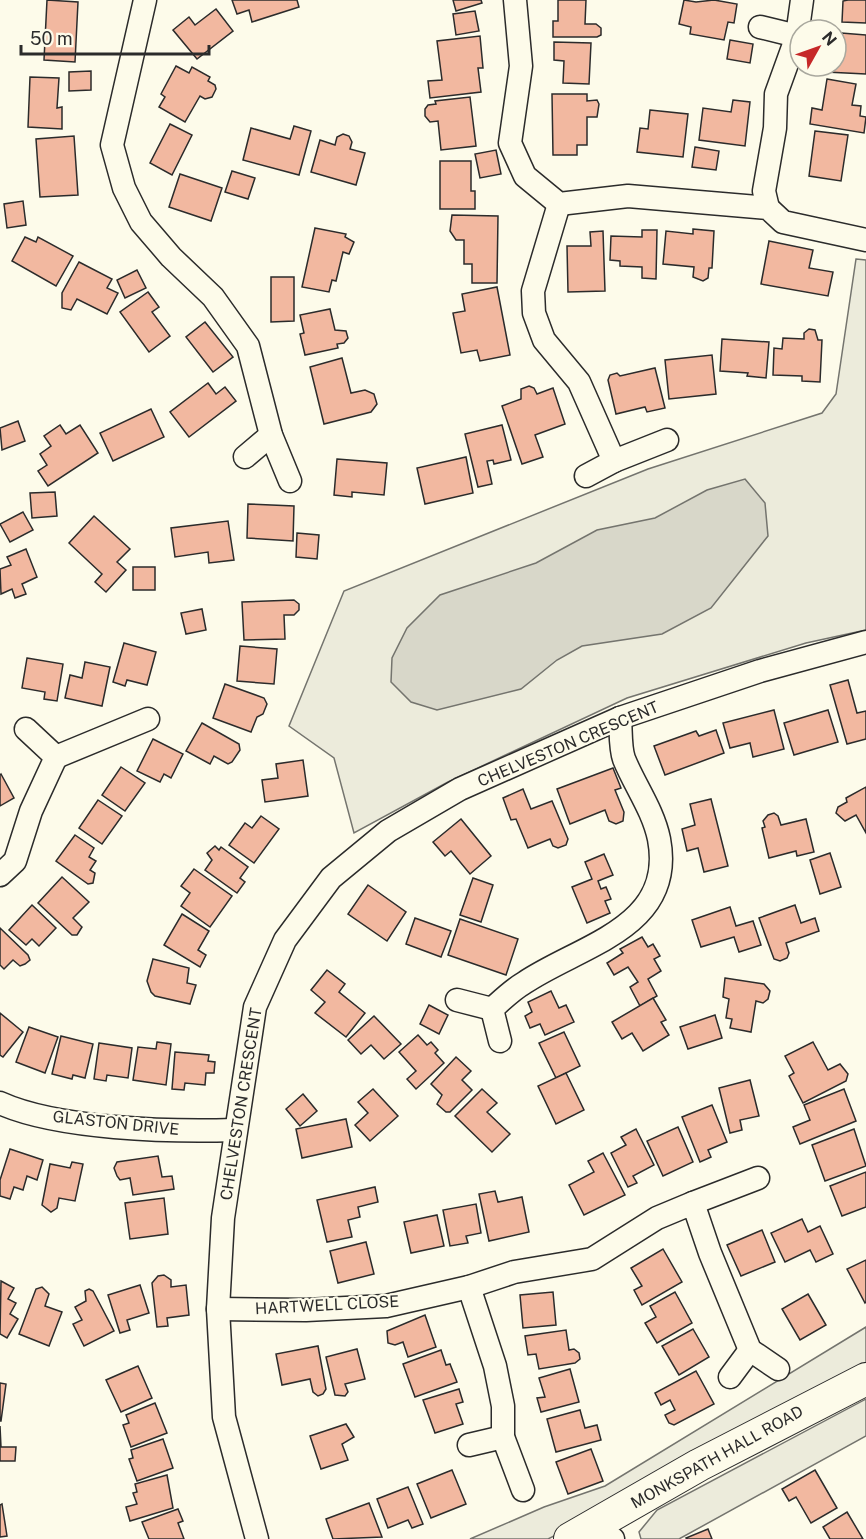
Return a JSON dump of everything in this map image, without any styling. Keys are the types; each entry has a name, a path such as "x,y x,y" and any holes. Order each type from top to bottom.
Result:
{"street":[{"path":"145,0 112,145 124,188 141,222 171,257 213,297 248,346 271,435 290,481"},
{"path":"515,0 520,66 510,143 525,176 559,204 628,196 768,208"},
{"path":"800,18 802,0"},
{"path":"760,27 788,34"},
{"path":"788,61 776,94 775,128 764,191 768,208 783,222 866,240"},
{"path":"559,204 533,291 534,313 544,340 579,382 614,461"},
{"path":"245,457 271,435"},
{"path":"586,476 614,461 667,440"},
{"name":"CHELVESTON CRESCENT","path":"257,1539 224,1417 218,1309 223,1218 234,1130 255,1007 285,940 331,878 388,831 460,789 620,718 760,671 866,642"},
{"path":"0,875 15,861 30,811 56,756 148,718"},
{"path":"492,1009 524,982 610,936 642,912 659,881 659,839 644,796 623,758 620,718"},
{"path":"26,729 56,756"},
{"path":"457,1000 492,1009"},
{"path":"492,1009 500,1041"},
{"name":"GLASTON DRIVE","path":"0,1102 17,1110 87,1123 195,1131 234,1130"},
{"name":"HARTWELL CLOSE","path":"218,1309 306,1310 386,1306 469,1287 514,1272 564,1266 592,1259 657,1218 758,1178"},
{"path":"693,1203 710,1253 750,1350 778,1369"},
{"path":"469,1287 495,1366 503,1406 503,1437 523,1490"},
{"path":"730,1377 750,1350"},
{"name":"MONKSPATH HALL ROAD","path":"593,1535 719,1454 866,1379"},
{"path":"469,1445 503,1437"}],"shaded area":[{"path":"856,259 866,260 866,630 806,643 627,698 448,782 354,833 334,758 289,726 344,591 648,469 822,413 836,394"},
{"path":"745,479 765,503 768,536 711,608 662,634 582,646 557,660 521,689 437,710 411,702 391,682 392,658 407,628 440,595 536,563 597,530 655,518 707,490"},
{"path":"866,1327 866,1368 580,1523 548,1539 470,1539 544,1507 605,1486"},
{"path":"866,1399 866,1436 679,1539 641,1539 639,1532 657,1510"}],"building":[{"path":"47,0 78,2 75,62 44,60"},
{"path":"232,0 297,0 299,7 252,22 249,10 237,14"},
{"path":"453,0 481,0 482,3 456,11"},
{"path":"558,0 586,0 585,24 596,24 601,28 601,35 597,37 553,37 553,21 558,21"},
{"path":"684,0 696,2 714,0 737,4 734,23 728,22 724,40 690,34 691,27 679,24"},
{"path":"866,0 866,23 848,22 848,18 842,18 843,1"},
{"path":"216,9 233,31 197,59 173,30 189,17 195,25"},
{"path":"475,11 479,31 456,35 453,14"},
{"path":"848,34 866,35 866,74 848,73"},
{"path":"480,36 483,68 478,68 481,92 430,98 428,81 442,80 437,41"},
{"path":"730,40 753,44 750,63 727,59"},
{"path":"554,42 591,43 589,84 563,83 564,61 554,60"},
{"path":"176,66 189,73 192,67 210,77 208,81 215,85 216,89 212,97 205,99 200,96 185,122 159,107 165,97 161,94"},
{"path":"91,71 91,90 69,91 69,72"},
{"path":"30,77 59,78 57,108 62,107 62,129 28,127"},
{"path":"827,79 856,84 852,105 861,106 860,116 866,117 864,133 810,124 812,108 822,110"},
{"path":"552,94 587,94 587,101 597,100 599,104 597,117 587,117 587,145 577,145 577,155 553,155"},
{"path":"470,97 476,146 441,150 438,121 430,122 425,116 425,109 428,105 436,104 435,101"},
{"path":"733,100 750,102 745,146 699,140 703,108 731,112"},
{"path":"650,110 688,114 683,157 637,152 640,128 648,129"},
{"path":"170,124 192,135 172,175 150,163"},
{"path":"294,126 311,131 299,175 243,160 251,128 290,139"},
{"path":"815,131 848,135 841,181 809,176"},
{"path":"343,134 349,136 352,142 350,149 365,153 356,185 311,172 320,140 335,145 337,137"},
{"path":"74,136 78,195 40,197 36,139"},
{"path":"695,147 719,151 716,170 692,167"},
{"path":"496,150 501,174 480,178 475,154"},
{"path":"440,161 471,161 471,191 475,191 475,209 440,209"},
{"path":"232,171 255,178 248,199 225,192"},
{"path":"180,174 222,188 211,221 169,207"},
{"path":"23,201 26,225 7,228 4,204"},
{"path":"452,215 498,216 497,283 472,283 472,264 464,264 464,240 456,240 450,231"},
{"path":"315,228 346,234 345,237 354,242 349,254 343,252 336,281 332,280 329,292 302,287"},
{"path":"693,229 714,231 712,268 709,268 708,278 703,281 693,277 694,267 663,264 666,231 693,234"},
{"path":"642,230 657,230 656,279 642,278 642,267 620,266 620,261 610,260 611,236 642,237"},
{"path":"603,231 605,291 568,292 567,246 591,246 590,232"},
{"path":"25,237 36,242 38,237 73,256 56,286 12,261"},
{"path":"769,241 813,250 809,268 833,272 828,296 761,284"},
{"path":"79,262 112,279 107,288 118,293 107,314 77,299 71,310 62,308 62,293"},
{"path":"137,270 146,288 125,298 117,280"},
{"path":"271,277 294,277 294,321 271,322"},
{"path":"497,287 510,355 480,361 477,350 461,353 453,313 465,311 462,294"},
{"path":"148,292 159,307 152,312 170,336 149,352 120,312"},
{"path":"330,309 335,330 346,331 348,338 344,343 337,344 338,348 305,355 300,334 304,333 300,315"},
{"path":"205,322 233,357 213,372 186,337"},
{"path":"809,329 815,330 818,340 822,340 820,382 802,381 802,376 773,375 774,348 782,349 783,338 804,339 804,333"},
{"path":"722,339 769,342 766,378 747,376 748,373 720,371"},
{"path":"712,355 716,394 669,399 665,360"},
{"path":"342,358 351,393 365,390 374,394 377,404 371,412 324,424 310,367"},
{"path":"655,368 665,408 647,412 645,407 616,414 608,380 610,375 617,373 620,376"},
{"path":"208,383 216,394 225,387 236,401 189,437 170,412"},
{"path":"529,386 534,388 537,394 553,388 565,424 535,435 543,457 522,464 502,406 521,399 521,389"},
{"path":"151,409 164,437 113,461 100,433"},
{"path":"18,421 25,441 2,450 0,428"},
{"path":"60,425 66,434 80,425 98,453 48,486 38,471 47,465 40,454 51,446 44,436"},
{"path":"502,425 511,460 494,464 493,460 487,461 492,484 478,487 465,434"},
{"path":"466,457 473,493 425,504 417,468"},
{"path":"337,459 387,463 384,495 352,492 352,497 334,495"},
{"path":"55,492 57,516 32,518 30,493"},
{"path":"248,504 294,506 293,541 247,538"},
{"path":"23,512 33,530 10,542 0,524"},
{"path":"94,516 130,549 117,562 126,570 106,592 95,582 102,574 69,543"},
{"path":"228,521 234,560 209,563 208,552 175,557 171,528"},
{"path":"297,533 319,535 317,559 296,557"},
{"path":"26,549 37,577 22,584 26,594 15,598 12,589 1,594 0,569 11,565 7,557"},
{"path":"133,567 155,567 155,590 133,590"},
{"path":"294,600 299,604 299,610 294,615 284,615 285,639 244,640 242,602"},
{"path":"202,609 206,630 186,634 181,613"},
{"path":"124,643 156,652 147,685 127,680 125,686 113,682"},
{"path":"240,646 277,649 274,684 237,681"},
{"path":"27,658 63,664 57,701 44,699 45,692 22,688"},
{"path":"85,662 110,667 102,706 65,698 70,675 82,678"},
{"path":"848,680 857,713 866,711 866,739 847,744 830,685"},
{"path":"225,684 264,698 267,704 263,714 257,717 251,732 213,718"},
{"path":"774,710 784,749 753,757 750,743 730,748 723,723"},
{"path":"828,710 838,742 794,755 784,723"},
{"path":"202,723 239,744 240,750 232,762 228,764 214,756 210,764 186,751"},
{"path":"716,730 724,753 665,775 654,746 696,731 699,736"},
{"path":"153,739 183,754 171,778 164,774 160,782 137,771"},
{"path":"303,760 308,796 265,802 262,780 278,778 276,764"},
{"path":"121,767 145,783 125,811 102,795"},
{"path":"613,768 621,788 615,790 624,812 623,821 616,824 609,821 605,810 570,824 557,789"},
{"path":"0,775 14,798 0,806"},
{"path":"866,787 866,833 856,815 845,821 836,813 838,807 847,802 846,798"},
{"path":"523,789 531,809 552,801 568,839 566,845 558,848 553,846 550,839 528,848 516,819 511,820 503,798"},
{"path":"711,799 728,866 704,872 698,848 687,851 682,829 695,825 690,804"},
{"path":"98,800 122,816 102,844 79,828"},
{"path":"774,813 778,816 781,825 806,819 814,852 797,856 796,851 769,858 762,828 765,827 763,821 768,815"},
{"path":"261,816 279,829 254,863 229,845 245,823 252,828"},
{"path":"461,819 491,856 470,874 451,851 445,856 433,842"},
{"path":"75,835 94,848 89,857 96,861 90,870 95,873 93,883 88,884 56,861"},
{"path":"215,846 219,850 221,847 248,867 240,878 245,882 237,893 205,870 212,860 207,853"},
{"path":"830,853 841,887 820,894 810,860"},
{"path":"604,854 613,875 598,881 601,889 606,887 611,899 605,901 610,913 587,923 572,887 592,879 585,862"},
{"path":"194,869 232,896 210,927 181,906 190,893 181,886"},
{"path":"62,877 89,902 73,918 82,927 77,935 72,935 38,903"},
{"path":"473,878 493,885 481,922 460,915"},
{"path":"368,885 406,912 387,941 348,914"},
{"path":"32,905 56,928 39,946 32,939 26,945 9,930"},
{"path":"795,905 801,923 815,918 819,931 786,943 789,953 787,958 780,961 774,959 759,918"},
{"path":"730,907 736,926 753,921 761,945 739,952 734,937 701,947 692,920"},
{"path":"182,914 209,931 198,950 206,955 200,967 164,945"},
{"path":"415,918 451,931 441,957 406,944"},
{"path":"460,919 518,939 506,975 448,955"},
{"path":"0,928 28,955 30,960 20,966 13,960 4,969 0,965"},
{"path":"642,937 648,947 653,944 660,956 654,959 661,971 648,979 657,996 640,1006 630,987 638,982 628,967 614,975 607,963 623,953 620,949"},
{"path":"153,959 189,968 187,983 196,985 190,1004 155,996 151,992 147,981"},
{"path":"327,970 345,984 339,992 365,1013 346,1037 315,1013 325,1002 311,990"},
{"path":"725,978 764,984 770,991 768,999 763,1003 756,1001 751,1032 730,1028 732,1019 726,1018 729,999 723,997"},
{"path":"551,991 559,1008 566,1005 574,1022 545,1035 540,1024 530,1028 525,1016 532,1012 528,1002"},
{"path":"653,998 666,1020 661,1022 669,1035 643,1051 632,1033 622,1039 612,1022"},
{"path":"429,1005 448,1015 439,1034 420,1024"},
{"path":"0,1013 23,1032 3,1057 0,1055"},
{"path":"715,1015 722,1038 688,1049 680,1027"},
{"path":"374,1016 401,1044 384,1059 371,1045 361,1054 348,1040"},
{"path":"29,1027 58,1037 45,1073 16,1062"},
{"path":"564,1032 580,1066 556,1078 539,1043"},
{"path":"418,1035 427,1045 431,1042 438,1050 435,1053 444,1063 416,1089 407,1079 416,1071 399,1052"},
{"path":"61,1036 93,1044 85,1078 73,1075 72,1079 52,1074"},
{"path":"157,1042 171,1044 166,1085 133,1080 138,1047 156,1049"},
{"path":"813,1042 828,1070 840,1064 848,1074 846,1081 803,1103 789,1076 794,1073 785,1056"},
{"path":"99,1043 132,1048 128,1078 107,1075 106,1081 94,1079"},
{"path":"175,1052 209,1055 208,1061 215,1062 214,1073 206,1073 205,1085 185,1083 184,1090 172,1089"},
{"path":"456,1057 471,1071 462,1080 472,1090 450,1112 446,1112 437,1104 442,1095 431,1084"},
{"path":"566,1073 584,1110 556,1124 538,1086"},
{"path":"750,1080 759,1116 740,1120 742,1130 730,1133 719,1088"},
{"path":"373,1089 398,1116 370,1141 355,1125 368,1113 358,1102"},
{"path":"482,1089 497,1103 487,1112 510,1134 492,1152 455,1116"},
{"path":"844,1089 856,1121 800,1144 793,1127 810,1120 804,1105"},
{"path":"303,1094 317,1111 300,1126 286,1109"},
{"path":"712,1105 727,1142 708,1150 711,1157 700,1162 682,1117"},
{"path":"346,1119 352,1147 302,1158 296,1129"},
{"path":"678,1127 693,1162 663,1176 647,1141"},
{"path":"636,1129 654,1165 633,1176 637,1183 628,1187 611,1153 626,1145 621,1137"},
{"path":"854,1129 866,1166 825,1181 812,1145"},
{"path":"10,1149 43,1160 37,1180 27,1176 23,1190 14,1187 10,1199 0,1196 0,1180"},
{"path":"603,1153 625,1195 584,1215 569,1185 594,1172 588,1161"},
{"path":"158,1156 162,1177 172,1176 174,1189 133,1195 130,1178 120,1180 117,1176 114,1168 117,1162"},
{"path":"72,1162 83,1164 75,1201 59,1198 57,1208 51,1212 42,1205 50,1164 70,1168"},
{"path":"866,1172 866,1207 842,1216 830,1186"},
{"path":"375,1187 378,1202 358,1207 360,1217 348,1220 352,1237 327,1242 317,1200"},
{"path":"495,1191 498,1202 522,1197 529,1232 489,1241 479,1194"},
{"path":"164,1198 168,1234 130,1239 125,1203"},
{"path":"476,1204 481,1233 466,1236 468,1243 450,1246 443,1210"},
{"path":"437,1215 444,1246 411,1253 404,1222"},
{"path":"802,1219 808,1232 820,1226 833,1254 816,1262 810,1250 785,1262 771,1233"},
{"path":"762,1230 775,1262 741,1276 727,1245"},
{"path":"366,1242 374,1274 338,1283 330,1251"},
{"path":"663,1249 682,1282 642,1305 634,1290 642,1286 631,1268"},
{"path":"866,1260 866,1302 865,1303 847,1269"},
{"path":"164,1275 171,1280 171,1287 186,1285 189,1315 167,1318 168,1326 157,1327 152,1283 158,1276"},
{"path":"1,1281 14,1288 8,1299 16,1303 10,1314 18,1319 7,1338 0,1334"},
{"path":"140,1285 149,1313 127,1320 130,1330 120,1333 108,1295"},
{"path":"42,1287 49,1294 45,1306 62,1312 49,1346 19,1334 36,1289"},
{"path":"89,1289 93,1291 114,1331 84,1346 73,1324 82,1320 75,1307 86,1301 85,1291"},
{"path":"553,1292 556,1325 523,1328 520,1295"},
{"path":"675,1292 692,1323 657,1343 645,1323 656,1317 650,1306"},
{"path":"808,1294 826,1325 800,1340 782,1309"},
{"path":"425,1315 436,1347 408,1357 403,1342 395,1345 388,1343 387,1331"},
{"path":"693,1329 709,1357 679,1375 662,1346"},
{"path":"566,1330 569,1350 574,1349 579,1353 580,1359 575,1363 539,1369 536,1354 528,1355 525,1336"},
{"path":"318,1346 326,1389 323,1394 318,1396 313,1392 310,1379 282,1385 276,1354"},
{"path":"357,1349 365,1379 345,1384 348,1392 345,1396 335,1395 326,1357"},
{"path":"441,1350 446,1365 450,1364 457,1382 415,1397 403,1364"},
{"path":"138,1366 152,1398 121,1412 106,1380"},
{"path":"570,1369 579,1402 541,1412 537,1398 545,1397 539,1378"},
{"path":"696,1371 714,1404 674,1425 669,1423 665,1415 675,1410 670,1400 661,1405 655,1393"},
{"path":"0,1383 6,1384 1,1421 0,1421"},
{"path":"459,1389 463,1402 456,1404 463,1424 435,1433 423,1400"},
{"path":"155,1403 167,1433 131,1447 123,1425 129,1423 126,1415"},
{"path":"580,1410 585,1428 597,1425 601,1440 556,1452 547,1419"},
{"path":"346,1424 354,1437 342,1444 348,1460 321,1469 310,1436"},
{"path":"0,1426 1,1447 16,1447 15,1461 0,1461"},
{"path":"163,1439 173,1468 137,1481 129,1459 133,1458 131,1450"},
{"path":"591,1449 603,1481 568,1494 556,1462"},
{"path":"452,1470 466,1504 431,1518 417,1484"},
{"path":"815,1470 837,1508 811,1523 796,1497 789,1501 782,1489"},
{"path":"167,1475 173,1508 130,1521 126,1507 137,1504 133,1493 137,1492 135,1484"},
{"path":"408,1487 423,1524 412,1528 408,1520 388,1528 377,1499"},
{"path":"369,1503 382,1537 333,1539 326,1519"},
{"path":"2,1504 7,1536 0,1537 0,1505"},
{"path":"178,1509 183,1521 178,1523 184,1539 149,1539 142,1522"},
{"path":"847,1512 863,1539 830,1539 823,1527"},
{"path":"708,1529 712,1539 686,1538"}]}
